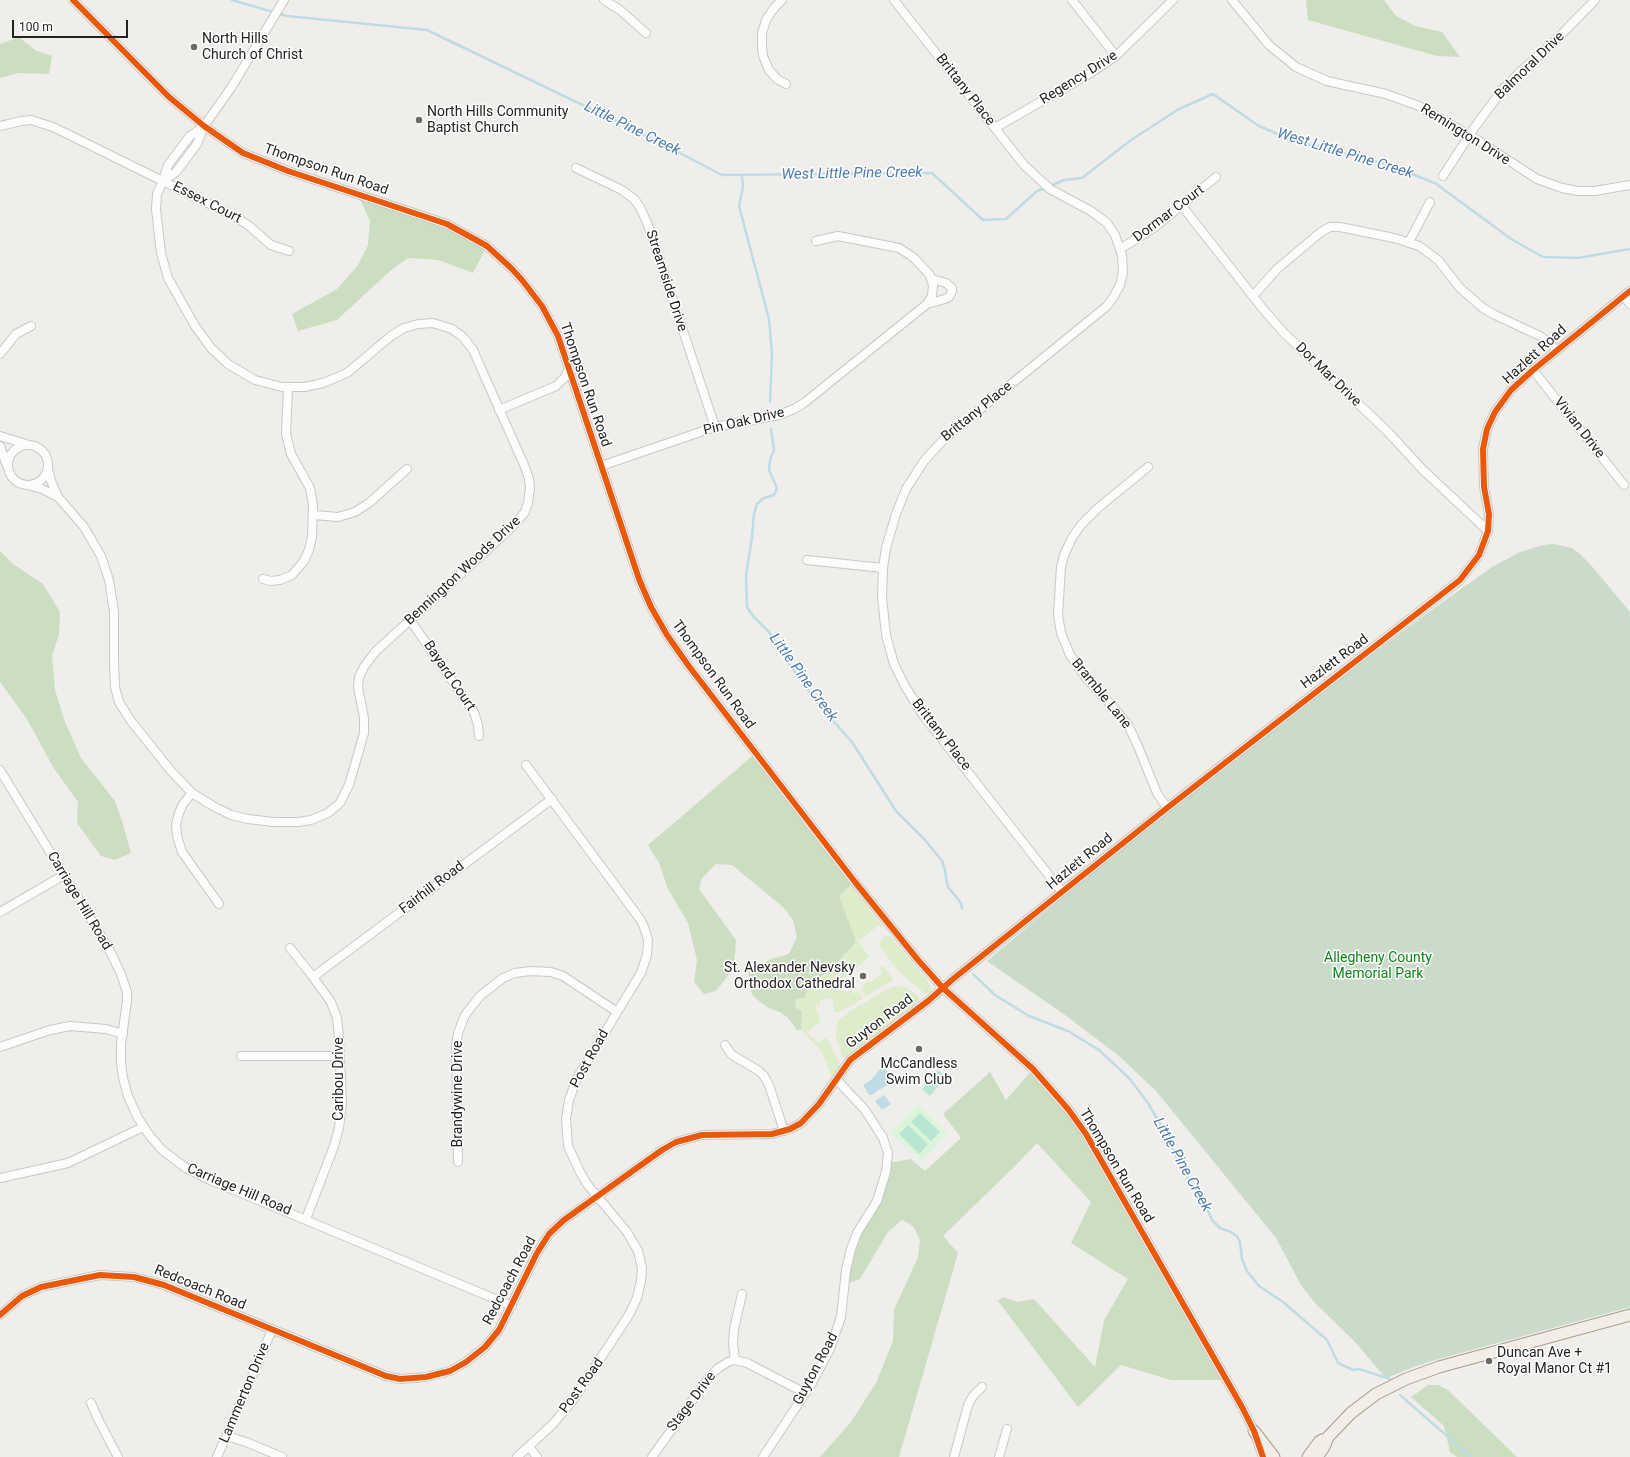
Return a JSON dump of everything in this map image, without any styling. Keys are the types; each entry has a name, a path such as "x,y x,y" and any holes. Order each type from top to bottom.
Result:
{"main road":[{"path":"1310,1456 1324,1447 1328,1437 1362,1404 1376,1394 1406,1379 1438,1367 1630,1315"},
{"path":"1254,1431 1274,1457"}],"street":[{"name":"Thompson Run Road","path":"73,0 169,97 204,126 231,145 254,158 288,171 447,224 487,246 512,268 532,292 542,306 558,336 639,579 651,607 667,636 855,882 914,955 943,988 1033,1069 1078,1122 1227,1380 1254,1431 1263,1457"},
{"path":"604,0 615,3 646,33"},
{"path":"782,0 774,8 766,20 762,33 762,47 763,56 769,70 777,79 786,84"},
{"name":"Brittany Place","path":"894,0 1024,165 1047,187 1103,219 1112,230 1120,248 1123,266 1122,278 1118,291 1107,306 944,438 924,461 906,489 896,514 886,548 883,568 882,597 886,635 894,664 904,686 923,715 1062,892"},
{"path":"1072,0 1116,56"},
{"name":"Regency Drive","path":"995,128 1089,74 1116,56 1173,0"},
{"name":"Remington Drive","path":"1232,0 1269,45 1296,67 1327,81 1386,94 1432,113 1470,135 1529,175 1551,185 1569,190 1586,191 1630,185"},
{"name":"Balmoral Drive","path":"1443,176 1494,100 1511,80 1554,42 1595,0"},
{"name":"Bennington Woods Drive","path":"0,436 36,446 43,452 47,460 51,482 58,497 75,515 93,540 108,574 114,612 114,681 120,702 126,715 180,782 192,793 225,813 254,820 291,823 304,822 317,818 332,810 340,803 347,792 363,740 364,718 358,687 361,672 375,652 518,521 527,507 530,492 530,479 475,356 466,340 452,329 433,323 415,325 400,330 356,366 335,378 310,386 288,388 255,380 228,364 211,348 187,313 168,278 161,253 156,220 156,198 168,165 190,136 204,126 231,88 273,21 282,3"},
{"path":"0,126 27,120 40,122 163,181"},
{"name":"Streamside Drive","path":"576,168 622,190 634,199 640,207 648,224 715,427"},
{"name":"Dormar Court","path":"1120,248 1155,227 1216,177"},
{"name":"Essex Court","path":"163,181 239,218 271,245 289,251"},
{"path":"1409,242 1430,202"},
{"name":"Dor Mar Drive","path":"1182,206 1253,296 1284,332 1388,432 1421,468 1488,532"},
{"path":"1253,296 1283,263 1321,232 1330,227 1340,226 1409,242 1419,246 1432,255 1460,288 1483,308 1540,336 1557,350"},
{"name":"Pin Oak Drive","path":"601,466 715,427 785,413 798,407 927,304 949,298 952,291 952,288 946,283 932,279 914,257 899,248 838,236 816,241"},
{"path":"927,304 933,293 932,279"},
{"path":"1627,293 1630,304"},
{"name":"Hazlett Road","path":"943,988 1167,808 1460,580 1473,564 1488,532 1489,514 1484,487 1483,459 1484,438 1491,419 1511,390 1533,370 1627,293"},
{"path":"0,354 12,338 31,326"},
{"path":"499,410 556,386 565,377 569,368"},
{"name":"Vivian Drive","path":"1533,370 1624,485"},
{"path":"556,386 566,386 577,392"},
{"path":"263,579 271,581 284,579 292,575 301,566 309,550 314,516 312,497 308,482 291,454 288,444 285,424 288,388"},
{"path":"8,470 8,459 13,451 20,447 29,445"},
{"name":"Bennington Woods Drive","path":"0,446 11,477 16,482 42,489 58,497"},
{"name":"Bramble Lane","path":"1148,467 1092,513 1072,538 1061,567 1058,615 1061,633 1070,655 1087,679 1113,706 1128,725 1157,793 1167,808"},
{"path":"28,485 36,484 41,480 48,469"},
{"path":"314,516 338,517 355,512 369,503 407,469"},
{"path":"806,560 883,568"},
{"name":"Bayard Court","path":"410,620 474,712 478,725 479,736"},
{"name":"Post Road","path":"517,1457 552,1424 581,1389 630,1315 637,1298 642,1268 638,1251 627,1232 597,1196 580,1172 568,1146 566,1127 567,1110 576,1078 641,973 647,955 646,933 644,926 526,765"},
{"name":"Carriage Hill Road","path":"0,770 109,949 121,974 127,992 121,1053 123,1078 128,1096 144,1127 162,1150 186,1168 210,1180 512,1306"},
{"path":"192,793 178,813 176,829 178,841 182,852 219,904"},
{"name":"Fairhill Road","path":"313,977 552,799"},
{"path":"0,912 64,875"},
{"name":"Caribou Drive","path":"290,948 331,1002 338,1026 342,1103 339,1128 334,1146 306,1219"},
{"name":"Brandywine Drive","path":"458,1162 456,1045 458,1033 465,1015 480,996 503,978 515,973 536,971 551,972 563,976 617,1012"},
{"name":"Guyton Road","path":"763,1457 822,1365 835,1336 843,1308 846,1270 850,1252 857,1233 881,1192 888,1158 885,1143 877,1128 865,1110 837,1080 850,1060 943,988"},
{"path":"0,1047 50,1030 70,1026 106,1029 123,1034"},
{"path":"725,1045 735,1057 759,1071 764,1076 769,1085 784,1131"},
{"path":"241,1056 339,1056"},
{"name":"Redcoach Road","path":"0,1315 22,1296 41,1287 88,1277 117,1275 141,1278 160,1283 378,1374 393,1378 417,1378 450,1371 471,1359 493,1339 505,1321 532,1261 549,1234 564,1220 662,1150 682,1140 702,1135 764,1134 784,1131 795,1126 806,1119 837,1080"},
{"path":"0,1178 68,1163 144,1127"},
{"path":"742,1294 734,1329 733,1344 735,1360 747,1363 805,1393"},
{"name":"Lammerton Drive","path":"217,1457 272,1330"},
{"name":"Stage Drive","path":"652,1457 713,1372 723,1365 735,1360"},
{"path":"954,1457 968,1404 973,1396 982,1387"},
{"path":"91,1403 101,1426 118,1457"},
{"path":"999,1457 1008,1429"},
{"path":"227,1436 282,1457"},
{"path":"528,1447 537,1457"}],"green space":[{"path":"1306,0 1384,0 1396,16 1415,26 1442,32 1460,57 1437,56 1308,20"},
{"path":"19,37 35,50 52,56 49,74 18,73 0,78 0,44"},
{"path":"358,195 430,217 487,246 473,273 438,260 408,258 390,271 337,320 298,331 292,314 337,289 358,265 368,245 370,221"},
{"name":"Allegheny County Memorial Park","path":"1553,544 1572,548 1580,554 1630,612 1630,1307 1446,1357 1419,1365 1386,1378 1354,1341 1316,1304 1302,1287 1276,1238 1156,1091 1119,1056 1065,1015 987,961 1163,816 1297,711 1437,606 1492,567 1520,552 1543,545"},
{"path":"0,551 13,564 43,584 60,612 59,635 52,655 55,690 65,722 81,758 115,801 131,853 115,860 101,856 77,823 78,802 53,767 27,719 0,682"},
{"path":"756,753 855,882 839,896 855,938 855,943 832,968 809,986 805,998 797,999 795,1002 796,1008 802,1011 801,1030 797,1030 787,1017 780,1012 767,1007 753,996 748,983 749,972 771,959 789,954 797,937 793,920 783,907 732,865 716,864 702,878 699,889 736,940 734,968 716,991 704,994 694,982 697,960 688,923 668,889 659,863 648,845"},
{"path":"851,886 883,927 882,929 879,925 858,941 869,957 843,979 845,982 841,984 842,990 847,992 851,990 854,994 858,991 863,998 850,1007 837,1012 834,1012 832,998 820,1000 820,1005 815,1005 820,1022 807,1033 819,1043 825,1037 830,1043 840,1065 832,1078 822,1052 801,1030 802,1011 794,1005 797,999 803,999 806,996 809,986 832,968 855,943 855,938 839,896"},
{"path":"885,936 890,936 928,981 931,992 927,994 923,992 899,972 880,947 879,943"},
{"path":"883,966 893,979 892,981 866,996 860,989 864,987 862,985 869,980 871,982 883,973 879,968"},
{"path":"891,987 905,987 917,995 919,998 919,1003 848,1057 842,1056 836,1037 837,1024 839,1020 850,1011"},
{"path":"1033,1069 1068,1109 1227,1380 1171,1380 1121,1365 1078,1407 998,1301 1003,1297 1018,1302 1034,1299 1095,1367 1104,1320 1128,1279 1071,1243 1091,1202 1037,1143 943,1236 958,1253 899,1457 820,1457 851,1422 876,1383 893,1341 894,1310 918,1257 920,1240 913,1226 902,1220 888,1232 860,1279 845,1284 847,1263 876,1201 888,1163 911,1159 925,1171 961,1138 943,1114 990,1072 1006,1100"},
{"path":"938,1070 946,1077 930,1096 922,1089"},
{"path":"918,1105 948,1134 922,1161 891,1132"},
{"path":"920,1113 940,1132 931,1141 911,1122"},
{"path":"908,1125 928,1144 919,1154 899,1134"},
{"path":"1428,1385 1438,1385 1448,1390 1517,1457 1457,1457 1450,1452 1444,1426 1411,1397"}],"water":[{"path":"884,1067 895,1081 872,1095 869,1095 863,1085 871,1080 880,1069"},
{"path":"884,1095 891,1104 882,1110 875,1101"}],"waterway":[{"name":"Little Pine Creek","path":"232,0 287,16 427,30 651,138 722,175 932,173 983,220 1006,219 1037,191 1046,188"},
{"name":"West Little Pine Creek","path":"1050,186 1064,180 1082,178 1131,140 1179,109 1213,94 1259,126 1291,140 1386,164 1435,183 1511,239 1543,257 1578,258 1630,249"},
{"name":"Little Pine Creek","path":"742,175 743,187 739,206 769,319 772,354 770,402"},
{"name":"Little Pine Creek","path":"771,429 774,450 770,460 769,470 777,488 774,495 764,498 757,504 754,514 746,576 747,607 753,616 769,632 790,665 819,705 852,742 896,811 925,840 942,861 948,887 961,903 962,908"},
{"name":"Little Pine Creek","path":"973,974 995,995 1029,1016 1068,1031 1099,1050 1129,1078 1148,1103 1166,1134 1183,1171 1206,1206 1212,1220 1220,1228 1237,1236 1240,1242 1242,1259 1247,1271 1259,1286 1283,1302 1327,1340 1338,1363 1353,1370 1359,1369 1390,1379"},
{"name":"Little Pine Creek","path":"1400,1395 1471,1457"}],"cycle path":[{"path":"73,0 169,97 204,126 243,153 288,171 447,224 487,246 522,280 542,306 558,336 639,579 651,607 667,635 688,665 855,882 918,960 943,988 1033,1069 1068,1109 1086,1134 1242,1407 1254,1431 1263,1457"},
{"path":"0,1315 22,1296 41,1287 100,1275 134,1277 164,1285 386,1376 400,1379 426,1377 450,1371 466,1362 485,1347 499,1330 537,1253 549,1234 564,1220 662,1150 676,1142 702,1135 772,1134 790,1129 801,1123 819,1104 850,1060 928,1001 953,979 1167,808 1460,580 1479,555 1488,531 1489,514 1484,487 1483,449 1487,429 1495,412 1511,390 1533,370 1630,291"}],"place":[{"name":"North Hills Church of Christ","path":"194,47"},
{"name":"North Hills Community Baptist Church","path":"419,120"},
{"name":"St. Alexander Nevsky Orthodox Cathedral","path":"863,976"},
{"name":"McCandless Swim Club","path":"919,1049"},
{"name":"Duncan Ave + Royal Manor Ct #1","path":"1489,1361"}]}
